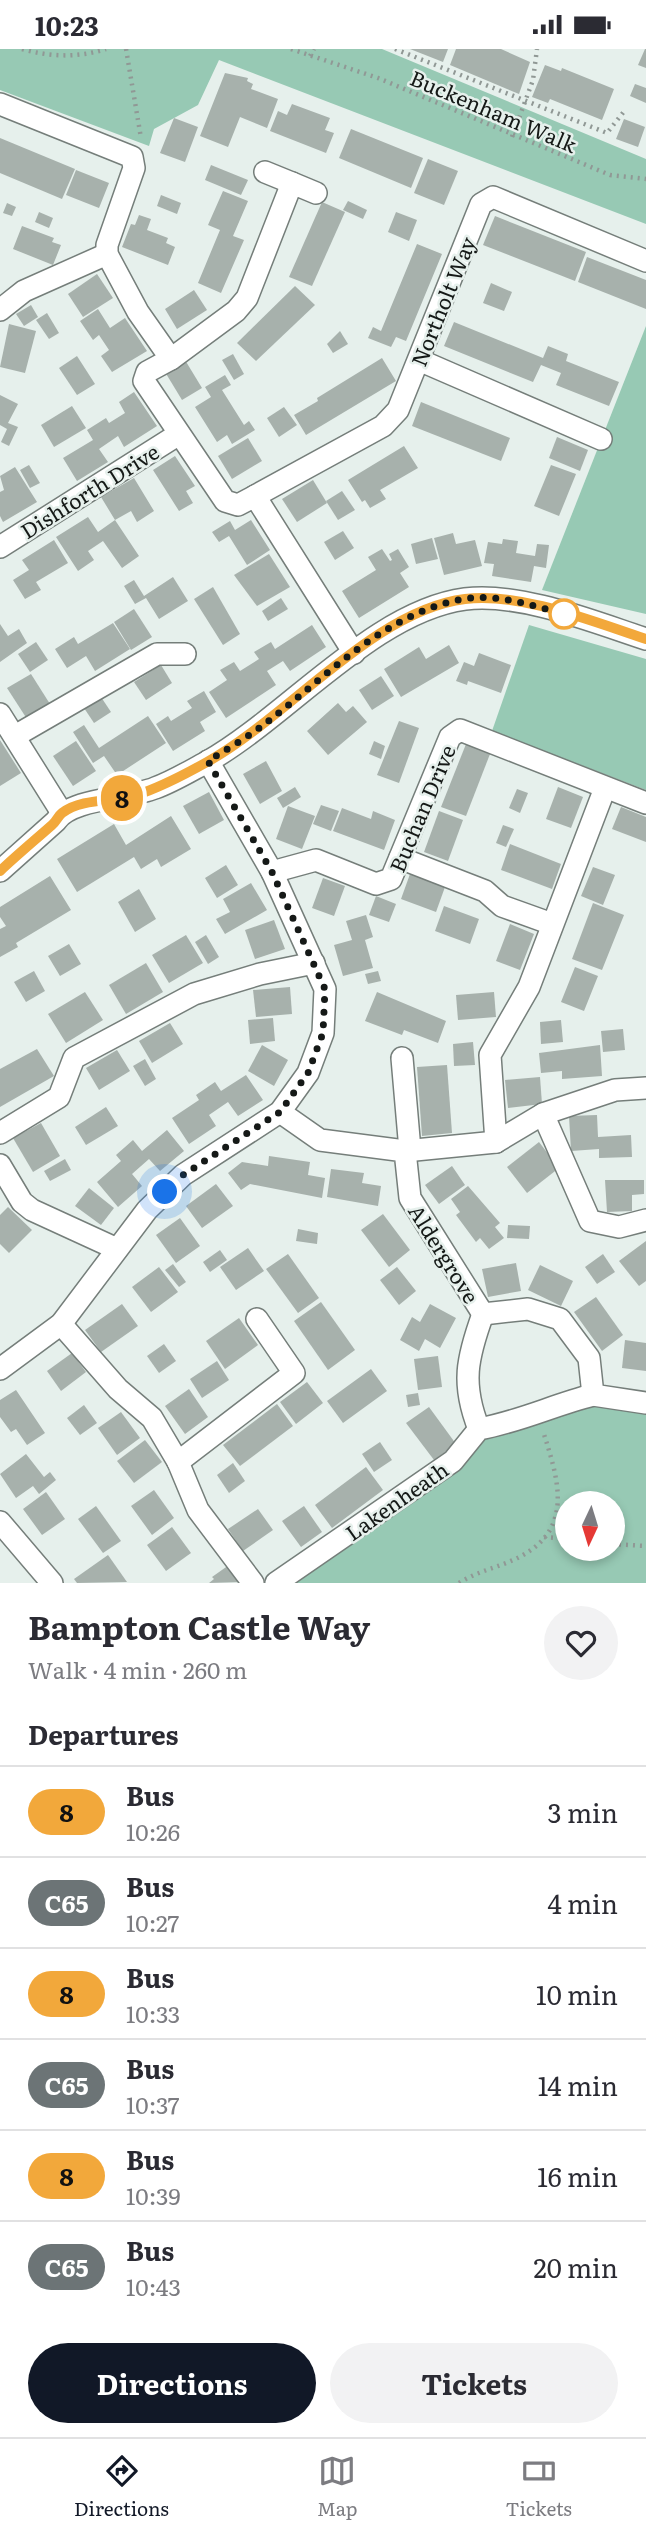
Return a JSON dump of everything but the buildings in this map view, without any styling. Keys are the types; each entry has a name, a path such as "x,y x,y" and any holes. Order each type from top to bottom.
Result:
{"street":[{"path":"0,104 132,157 134,168 107,245 107,254 138,311 171,359"},
{"path":"265,172 316,193"},
{"path":"292,183 247,298 236,311 171,359 147,372 144,381 225,501 238,505 255,496 354,653"},
{"name":"Northolt Way","path":"255,496 383,426 398,410 481,204 493,197 646,261"},
{"path":"0,310 24,291 107,254"},
{"path":"419,360 601,439"},
{"name":"Dishforth Drive","path":"0,547 179,434"},
{"path":"0,871 62,813 90,802 132,796 157,788 208,761 265,725 354,653 411,616 464,599 499,598 588,620 646,639"},
{"path":"15,736 157,654 185,654"},
{"path":"0,714 62,813"},
{"name":"Buchan Drive","path":"272,872 316,860 376,884 391,880 450,737 460,730 646,803"},
{"path":"0,1369 61,1324 147,1210 183,1175 280,1112 308,1073 323,1033 325,989 272,872 208,761"},
{"path":"496,1142 490,1055 529,988 605,788"},
{"path":"400,858 485,891 502,906 552,923"},
{"path":"0,1133 59,1097 74,1058 194,994 260,974 314,963"},
{"name":"Aldergrove","path":"402,1058 410,1198 483,1314 528,1310 560,1319 589,1358 593,1395"},
{"path":"280,1112 320,1140 408,1150 496,1142 543,1114 615,1090 646,1088"},
{"path":"543,1114 590,1221 619,1227 646,1220"},
{"path":"0,1165 22,1202 32,1210 117,1249"},
{"path":"483,1314 471,1347 466,1386 479,1429 517,1422 565,1402 593,1395 646,1403"},
{"path":"178,1462 294,1373 257,1319"},
{"path":"61,1324 118,1388 152,1418 178,1462 198,1510 253,1583"},
{"name":"Lakenheath","path":"276,1583 453,1461 479,1429"},
{"path":"3,1531 52,1583"}],"path":[{"path":"22,49 41,55 67,56 106,49"},
{"path":"126,49 142,134 140,147"},
{"name":"Buckenham Walk","path":"291,49 377,78 512,137 610,175 646,179"},
{"path":"310,57 314,49"},
{"path":"395,49 607,133 626,109"},
{"path":"512,137 523,98 533,80 537,49"},
{"path":"458,1583 475,1572 524,1555 543,1537 561,1503 556,1472 536,1414"},
{"path":"543,1537 555,1538"},
{"path":"625,1545 646,1546"}],"green space":[{"path":"0,49 382,49 646,159 646,224 219,60 198,105 154,129 149,146 0,90"},
{"path":"646,326 646,614 542,590"},
{"path":"529,625 646,659 646,790 492,731"},
{"path":"565,1402 646,1405 646,1583 276,1583 479,1429"}],"bus line":[{"name":"8","path":"0,871 62,813 90,802 132,796 157,788 208,761 265,725 354,653 411,616 464,599 499,598 588,620 646,639"}],"route":[{"path":"165,1192 183,1175 280,1112 308,1073 323,1033 325,989 272,872 208,761 265,725 354,653 411,616 464,599 499,598 569,615 564,614"}]}
